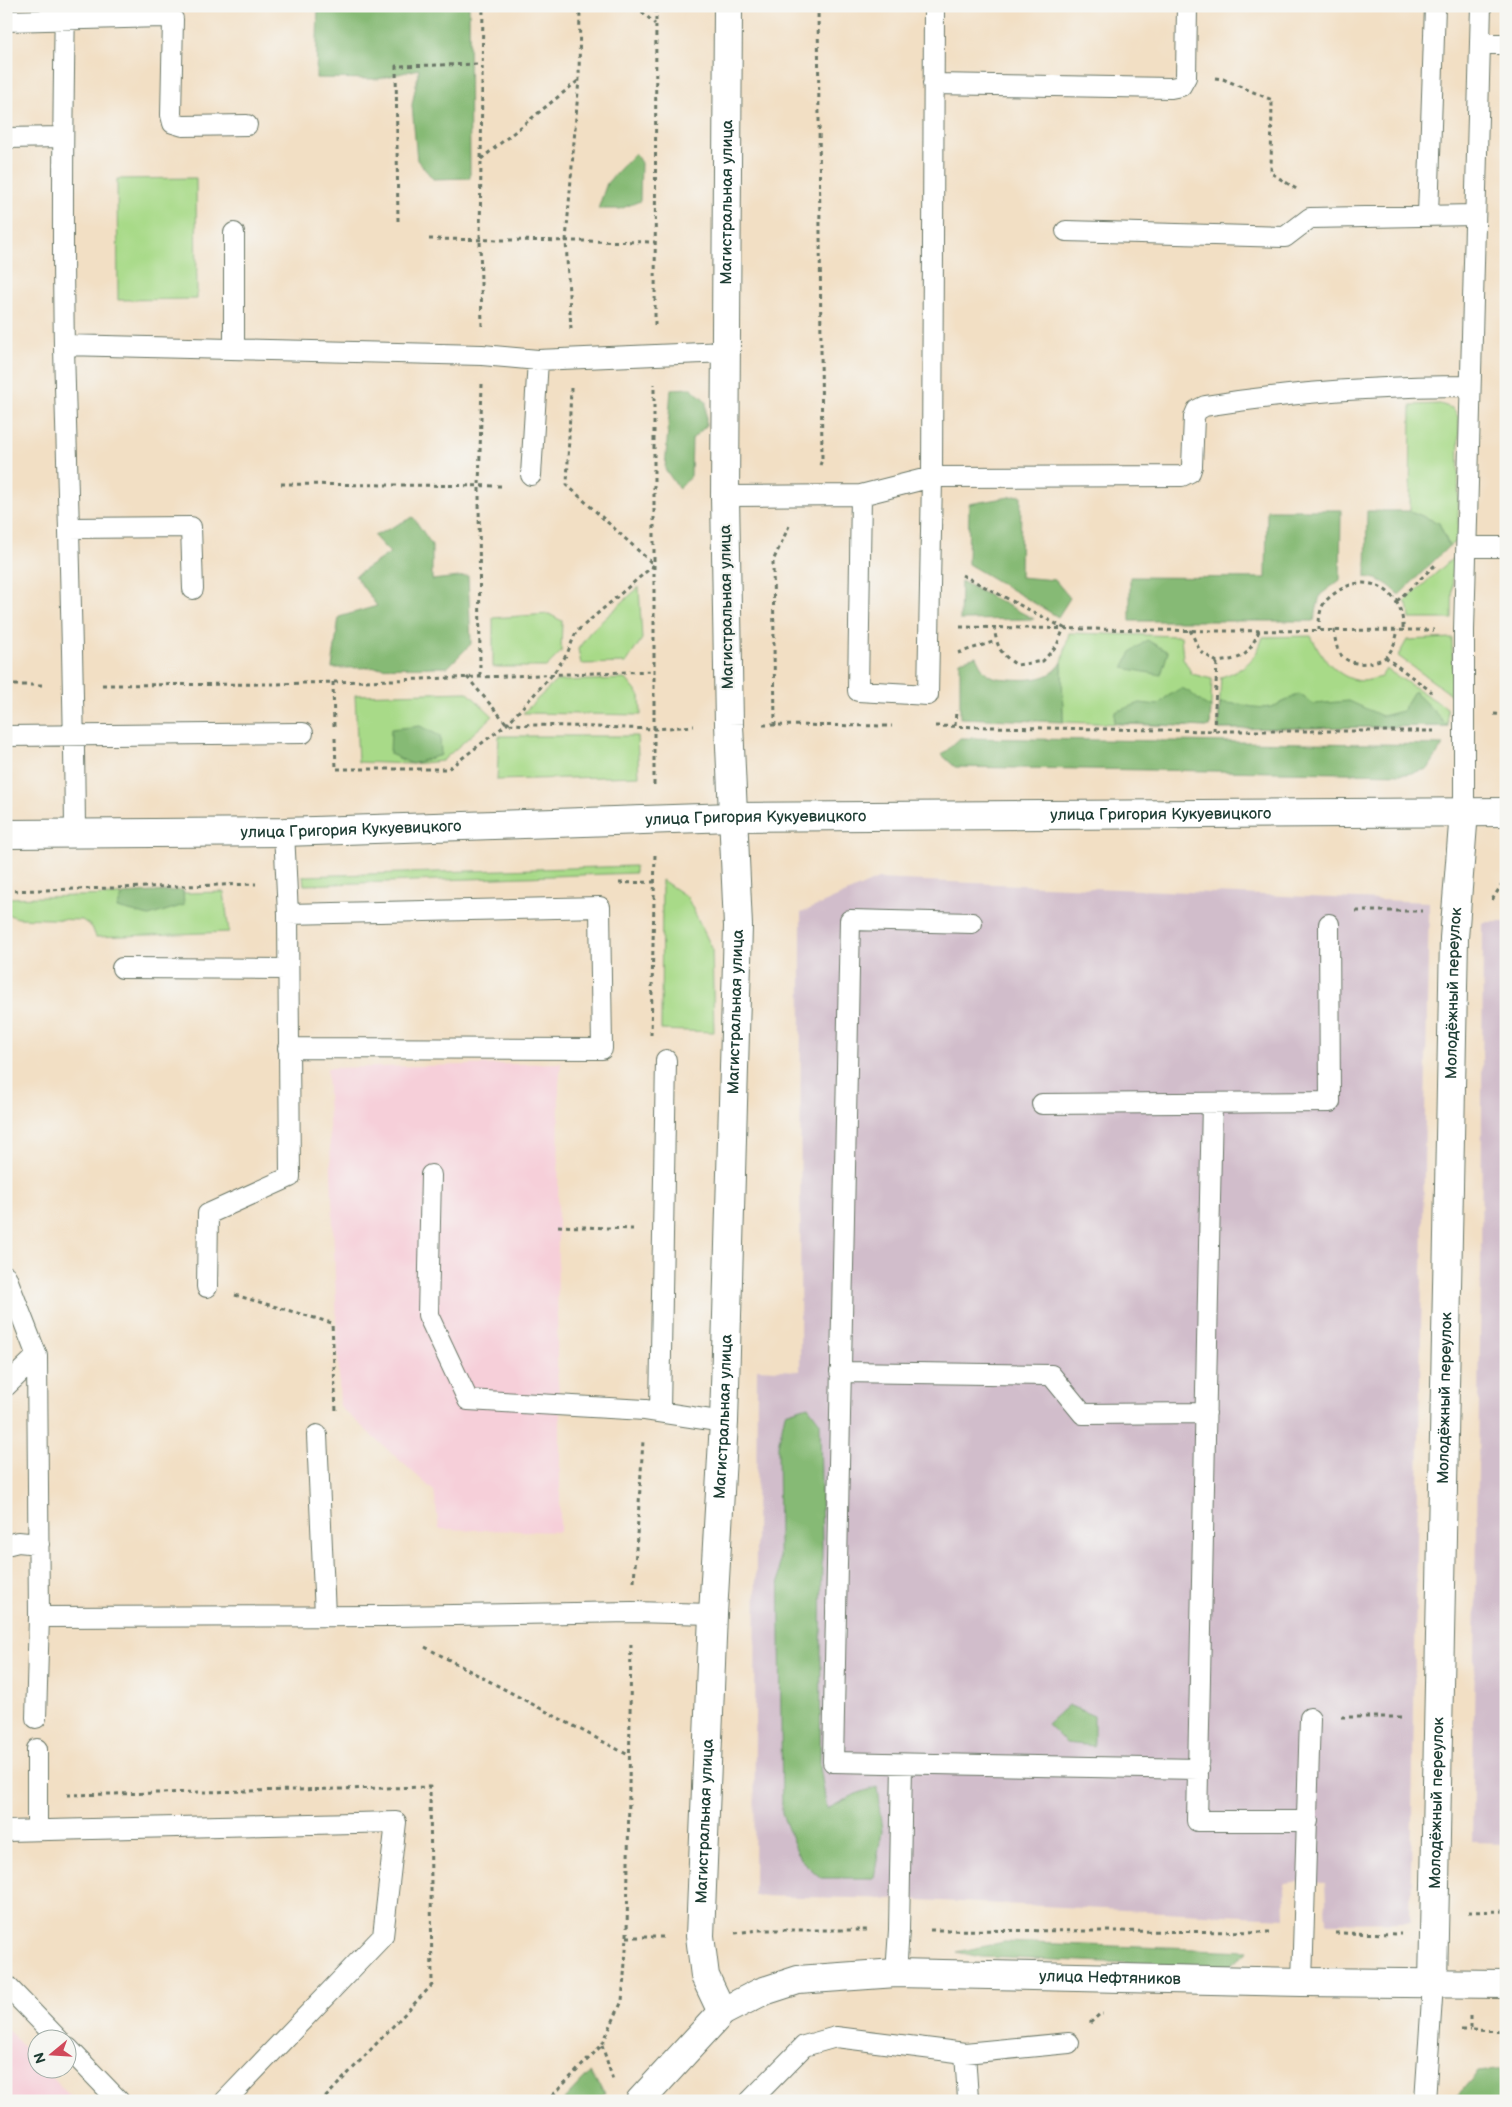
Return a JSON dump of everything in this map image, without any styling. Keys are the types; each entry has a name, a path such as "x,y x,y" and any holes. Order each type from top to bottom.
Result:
{"street":[{"name":"Магистральная улица","path":"722,2012 705,1976 700,1936 713,1614 724,1422 738,926 729,724 725,496 728,6"},
{"name":"Молодёжный переулок","path":"1432,1984 1454,938 1464,812"},
{"name":"улица Григория Кукуевицкого","path":"6,834 284,832 732,817 1506,812"},
{"name":"улица Нефтяников","path":"722,2012 761,1992 798,1980 896,1973 1302,1982 1506,1984"},
{"path":"640,2101 722,2012"}],"lane":[{"path":"861,495 858,691 928,695 932,477 934,6"},
{"path":"933,84 1171,88 1181,86 1186,77 1187,6"},
{"path":"1428,215 1435,6"},
{"path":"1464,812 1464,630 1481,6"},
{"path":"6,22 64,13 162,16 173,19 171,116 173,122 183,126 247,125"},
{"path":"64,13 62,137 64,345 74,685 75,833"},
{"path":"1480,44 1506,44"},
{"path":"6,138 62,137"},
{"path":"1066,231 1285,237 1310,218 1428,215 1475,216"},
{"path":"234,233 234,348"},
{"path":"64,345 482,355 538,360 726,352"},
{"path":"532,475 538,360"},
{"path":"725,496 861,495 932,477 1182,476 1190,472 1192,466 1194,418 1197,410 1205,406 1272,396 1412,386 1470,386"},
{"path":"69,528 191,527 193,589"},
{"path":"1467,547 1506,547"},
{"path":"6,736 74,737 303,733"},
{"path":"207,1287 208,1214 290,1177 288,914 284,832"},
{"path":"288,914 600,907 602,1049 288,1048"},
{"path":"972,923 850,920 833,1762 1199,1769"},
{"path":"1042,1104 1330,1102 1329,924"},
{"path":"122,968 288,969"},
{"path":"660,1411 666,1060"},
{"path":"1212,1102 1198,1821 1308,1821"},
{"path":"431,1175 428,1315 468,1400 660,1411 724,1422"},
{"path":"6,1276 37,1356 39,1617 36,1718"},
{"path":"6,1386 37,1356"},
{"path":"840,1372 1050,1375 1083,1414 1206,1413"},
{"path":"317,1435 325,1615"},
{"path":"6,1545 18,1542 39,1544"},
{"path":"39,1617 392,1616 632,1612 713,1614"},
{"path":"1302,1982 1310,1718"},
{"path":"36,1749 37,1830"},
{"path":"896,1973 899,1930 902,1764"},
{"path":"6,1831 396,1822 383,1936 225,2101"},
{"path":"1425,2101 1432,1984"},
{"path":"6,1985 50,2030"},
{"path":"750,2101 804,2046 836,2036 965,2053 1069,2043"},
{"path":"965,2053 968,2099 970,2101"},
{"path":"78,2058 119,2101"}],"path":[{"path":"567,485 572,359 566,241 580,79 580,6"},
{"path":"636,6 655,25"},
{"path":"775,726 773,561 803,495 822,460 818,6"},
{"path":"398,221 396,66 482,64"},
{"path":"1186,77 1223,79 1272,100 1271,173 1344,217"},
{"path":"481,158 580,79"},
{"path":"429,239 655,242"},
{"path":"281,484 508,486"},
{"path":"336,769 448,768 507,724 552,675 567,654 576,632 654,565 567,485 558,486"},
{"path":"1397,601 1453,548 1467,547"},
{"path":"959,574 1064,628"},
{"path":"1319,630 1323,605 1331,595 1348,584 1366,583 1388,590 1397,601 1404,619 1403,630"},
{"path":"957,627 1259,631 1464,630"},
{"path":"994,627 996,641 1003,656 1017,665 1043,661 1057,645 1064,628"},
{"path":"1190,630 1200,651 1217,662 1241,658 1252,646 1259,631"},
{"path":"1334,630 1335,641 1342,656 1355,663 1370,662 1385,657 1395,642 1398,630"},
{"path":"957,653 996,641"},
{"path":"1214,731 1217,662"},
{"path":"74,685 276,684 655,671"},
{"path":"467,677 507,724 655,729 729,724 898,726"},
{"path":"927,726 1214,731 1464,730"},
{"path":"6,892 286,884"},
{"path":"1329,924 1329,911 1456,912"},
{"path":"558,1226 637,1229"},
{"path":"207,1287 332,1324 336,1412 317,1435"},
{"path":"392,1616 392,1629 630,1756"},
{"path":"1344,1717 1393,1717"},
{"path":"37,1796 430,1787 432,1985 322,2101"},
{"path":"627,1937 700,1936 758,1930 1410,1934 1471,1911 1506,1911"},
{"path":"1069,2043 1100,2014 1109,2014"},
{"path":"1430,2028 1470,2030"},
{"path":"602,2045 614,2082"}],"shaded area":[{"path":"878,879 1429,902 1410,1922 1327,1923 1325,1883 1304,1882 1284,1884 1285,1918 900,1899 754,1896 757,1369 800,1371 801,913"},
{"path":"1483,922 1506,922 1506,1843 1472,1842 1481,1277"},
{"path":"561,1063 559,1084 557,1371 560,1404 560,1532 439,1529 434,1491 340,1407 327,1068"},
{"path":"6,2028 28,2051 28,2080 55,2080 75,2101 6,2101"}],"green space":[{"path":"318,6 469,6 470,178 433,179 417,160 412,105 419,69 378,79 316,78"},
{"path":"635,153 641,163 640,201 620,209 598,209 607,183"},
{"path":"196,178 197,299 118,300 117,179"},
{"path":"691,388 706,401 706,426 692,439 691,476 679,489 665,469 671,389"},
{"path":"1440,404 1452,408 1459,418 1458,540 1449,546 1439,523 1410,511 1411,405"},
{"path":"1021,495 1020,577 1055,580 1070,598 1058,617 968,564 969,504"},
{"path":"1267,510 1341,510 1340,580 1320,595 1314,621 1130,621 1130,577 1266,578"},
{"path":"1367,511 1410,511 1439,523 1449,546 1399,595 1384,583 1366,577"},
{"path":"413,517 432,545 432,580 468,576 471,644 448,667 332,668 339,617 377,606 355,576 390,553 374,536"},
{"path":"1453,558 1452,619 1410,619 1409,609 1405,601"},
{"path":"961,581 1034,619 960,620"},
{"path":"639,587 642,639 626,663 581,664 578,649 590,632"},
{"path":"549,614 562,621 561,652 546,667 493,667 493,618"},
{"path":"1069,633 1181,636 1183,658 1192,674 1212,679 1210,727 1063,722 1062,662"},
{"path":"1311,636 1325,658 1345,676 1367,681 1381,677 1386,669 1447,708 1448,726 1218,729 1221,677 1237,671 1248,663 1253,658 1263,637"},
{"path":"1452,638 1453,696 1398,656 1407,640"},
{"path":"1147,640 1168,652 1161,675 1123,668 1131,652"},
{"path":"976,656 982,668 990,676 1009,679 1031,679 1045,676 1052,673 1062,662 1063,722 960,718 960,661"},
{"path":"626,679 640,696 641,715 523,713 556,681"},
{"path":"1181,688 1211,707 1210,727 1114,723 1115,712 1140,703 1158,705"},
{"path":"1414,691 1448,726 1218,729 1220,703 1265,708 1282,703 1299,694 1314,704 1349,701 1382,716 1402,711"},
{"path":"467,692 493,716 442,761 412,764 358,762 355,695"},
{"path":"420,726 440,736 441,755 412,764 390,754 391,729"},
{"path":"499,736 637,736 639,776 497,780"},
{"path":"960,738 1443,745 1428,769 1407,774 955,767 942,755"},
{"path":"635,866 635,873 304,885 303,876"},
{"path":"662,880 687,897 712,948 714,1032 661,1030"},
{"path":"183,890 184,905 149,916 117,908 123,894"},
{"path":"224,892 229,932 96,937 92,927 82,920 18,918 6,914 6,898"},
{"path":"808,1406 820,1422 822,1546 820,1767 827,1809 856,1794 877,1787 882,1831 874,1878 821,1878 800,1859 782,1814 778,1446 785,1413"},
{"path":"1068,1705 1094,1716 1094,1746 1066,1743 1047,1724"},
{"path":"1004,1942 1249,1951 1229,1967 981,1957 957,1952"},
{"path":"1506,2069 1506,2101 1457,2101 1456,2097 1478,2072"},
{"path":"590,2073 605,2093 597,2101 563,2101"}]}
